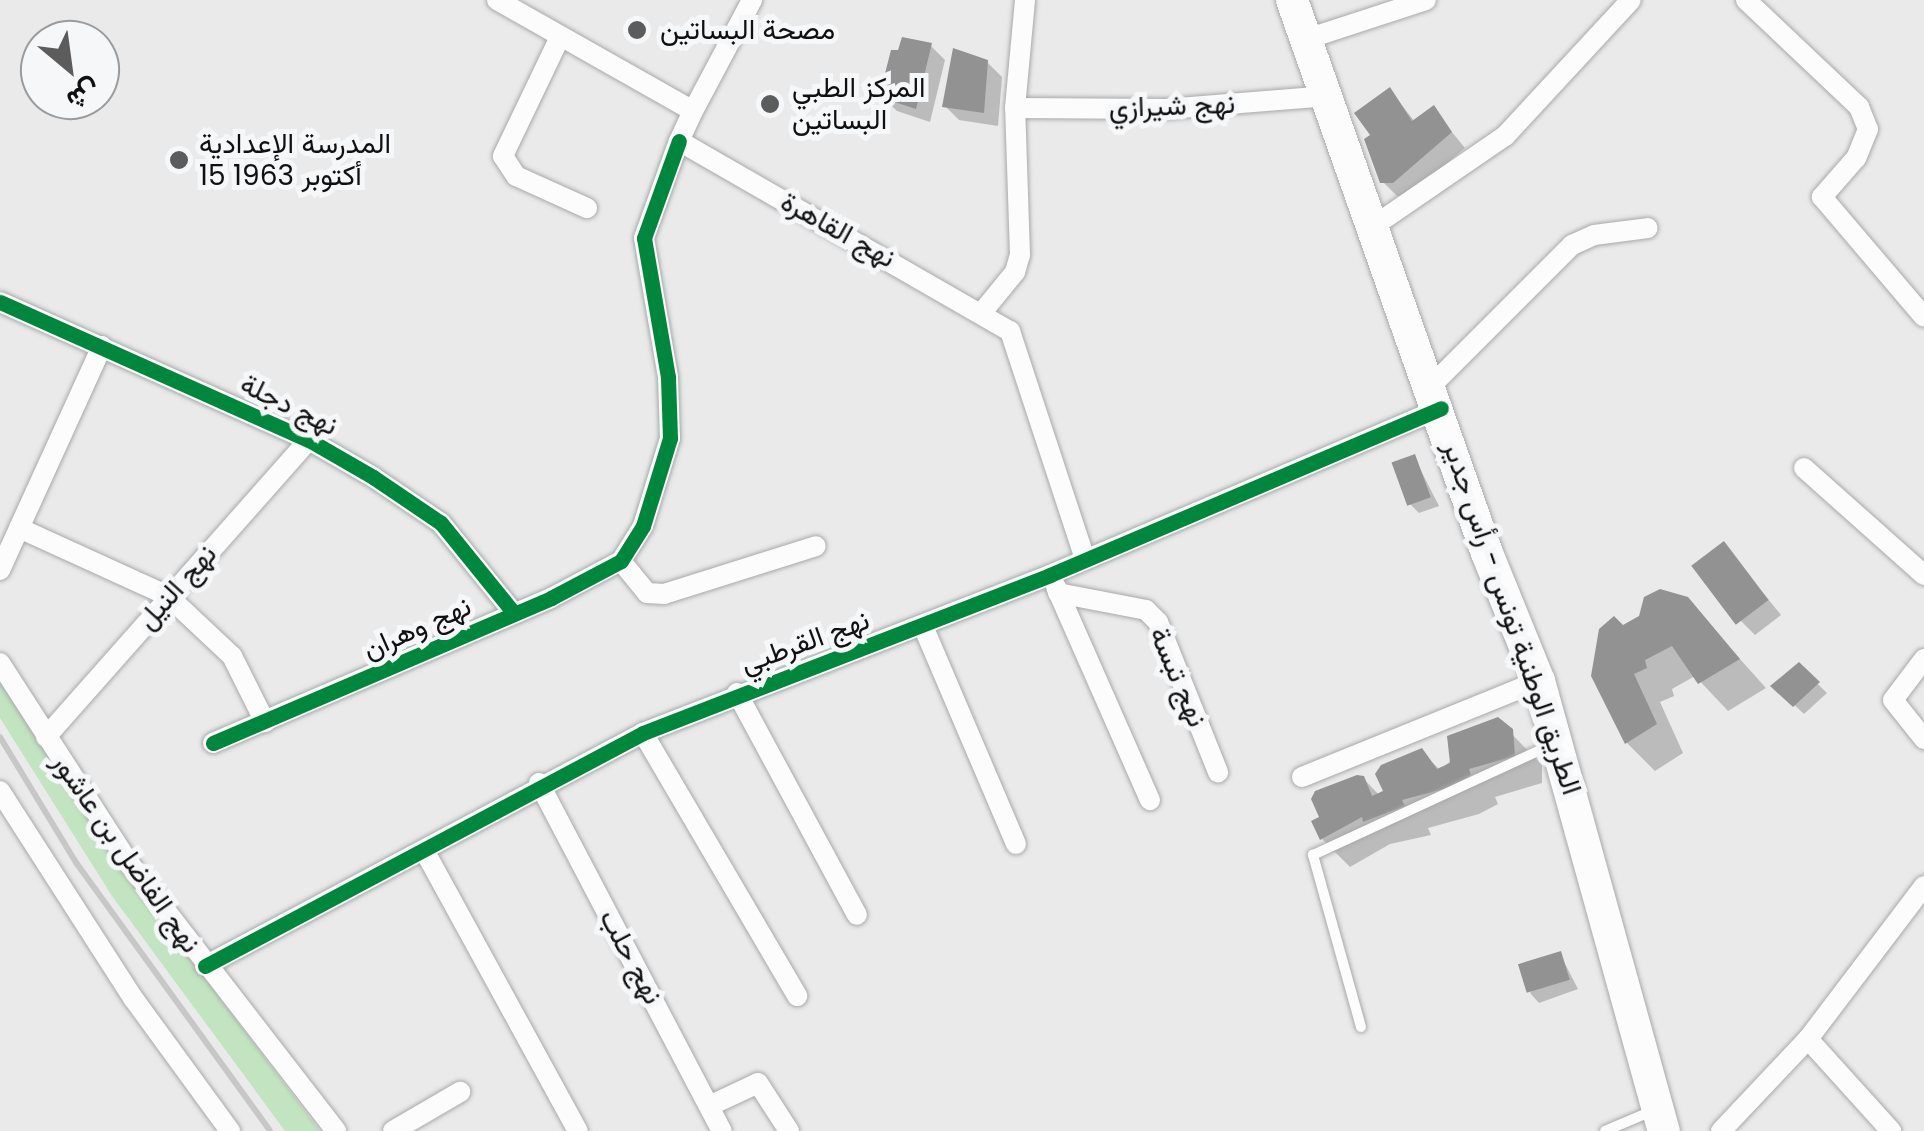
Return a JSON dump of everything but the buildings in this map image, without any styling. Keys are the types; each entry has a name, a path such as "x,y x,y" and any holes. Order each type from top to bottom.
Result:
{"main road":[{"name":"الطريق الوطنية تونس - رأس جدير","path":"1292,0 1437,397 1488,554 1540,681 1661,1120"}],"street":[{"path":"498,0 560,39 693,111"},
{"path":"752,0 679,141 644,238 668,377 670,438 643,526 621,561 647,594 664,594 816,546"},
{"path":"984,310 1015,272 1020,255 1015,108 1024,0"},
{"path":"1307,39 1426,0"},
{"path":"1374,225 1505,136 1631,0"},
{"path":"1746,0 1859,108 1868,129 1856,158 1822,197 1924,317"},
{"path":"560,39 503,156 516,176 587,208"},
{"name":"نهج شيرازي","path":"1015,108 1166,109 1328,96"},
{"name":"نهج القاهرة","path":"679,141 984,310 1018,345 1085,559"},
{"path":"1437,397 1572,245 1594,235 1648,228"},
{"name":"نهج دجلة","path":"0,302 309,440 442,522 514,613"},
{"path":"0,570 102,346"},
{"name":"نهج القرطبي","path":"205,966 424,850 539,783 643,733 737,693 1054,584 1085,559 1437,397"},
{"name":"نهج النيل","path":"46,737 309,440"},
{"path":"1804,468 1924,576"},
{"path":"19,528 168,596 232,656 265,722"},
{"name":"نهج وهران","path":"214,743 514,613 621,561"},
{"path":"1054,584 1150,800"},
{"name":"نهج تبسة","path":"1054,584 1146,610 1158,622 1218,772"},
{"path":"923,626 1016,844"},
{"path":"1924,659 1893,700 1924,740"},
{"name":"نهج الفاضل بن عاشور","path":"0,663 46,737 205,966 336,1131"},
{"path":"1302,777 1540,681"},
{"path":"737,693 857,915"},
{"path":"643,733 797,996"},
{"name":"نهج حلب","path":"539,783 722,1131"},
{"path":"0,790 132,998 230,1131"},
{"path":"424,850 578,1131"},
{"path":"1722,1131 1808,1039 1924,886"},
{"path":"1808,1039 1891,1131"},
{"path":"709,1106 758,1084 789,1131"},
{"path":"393,1131 460,1092"}],"lane":[{"path":"1361,1027 1313,855 1558,742"},
{"path":"1605,1131 1661,1120"}],"green space":[{"path":"0,679 139,890 320,1131 285,1131 112,896 0,718"}],"railway":[{"path":"0,737 77,864 270,1131"}],"cycle path":[{"path":"213,743 551,598 621,561 643,526 670,438 668,377 644,238 679,141"},
{"path":"0,302 309,440 373,477 441,523 514,613"},
{"path":"205,966 643,733 1050,575 1441,408"}],"place":[{"name":"مصحة البساتين","path":"637,30"},
{"name":"المركز الطبي البساتين","path":"770,104"},
{"name":"المدرسة الإعدادية 15 أكتوبر 1963","path":"179,160"}]}
